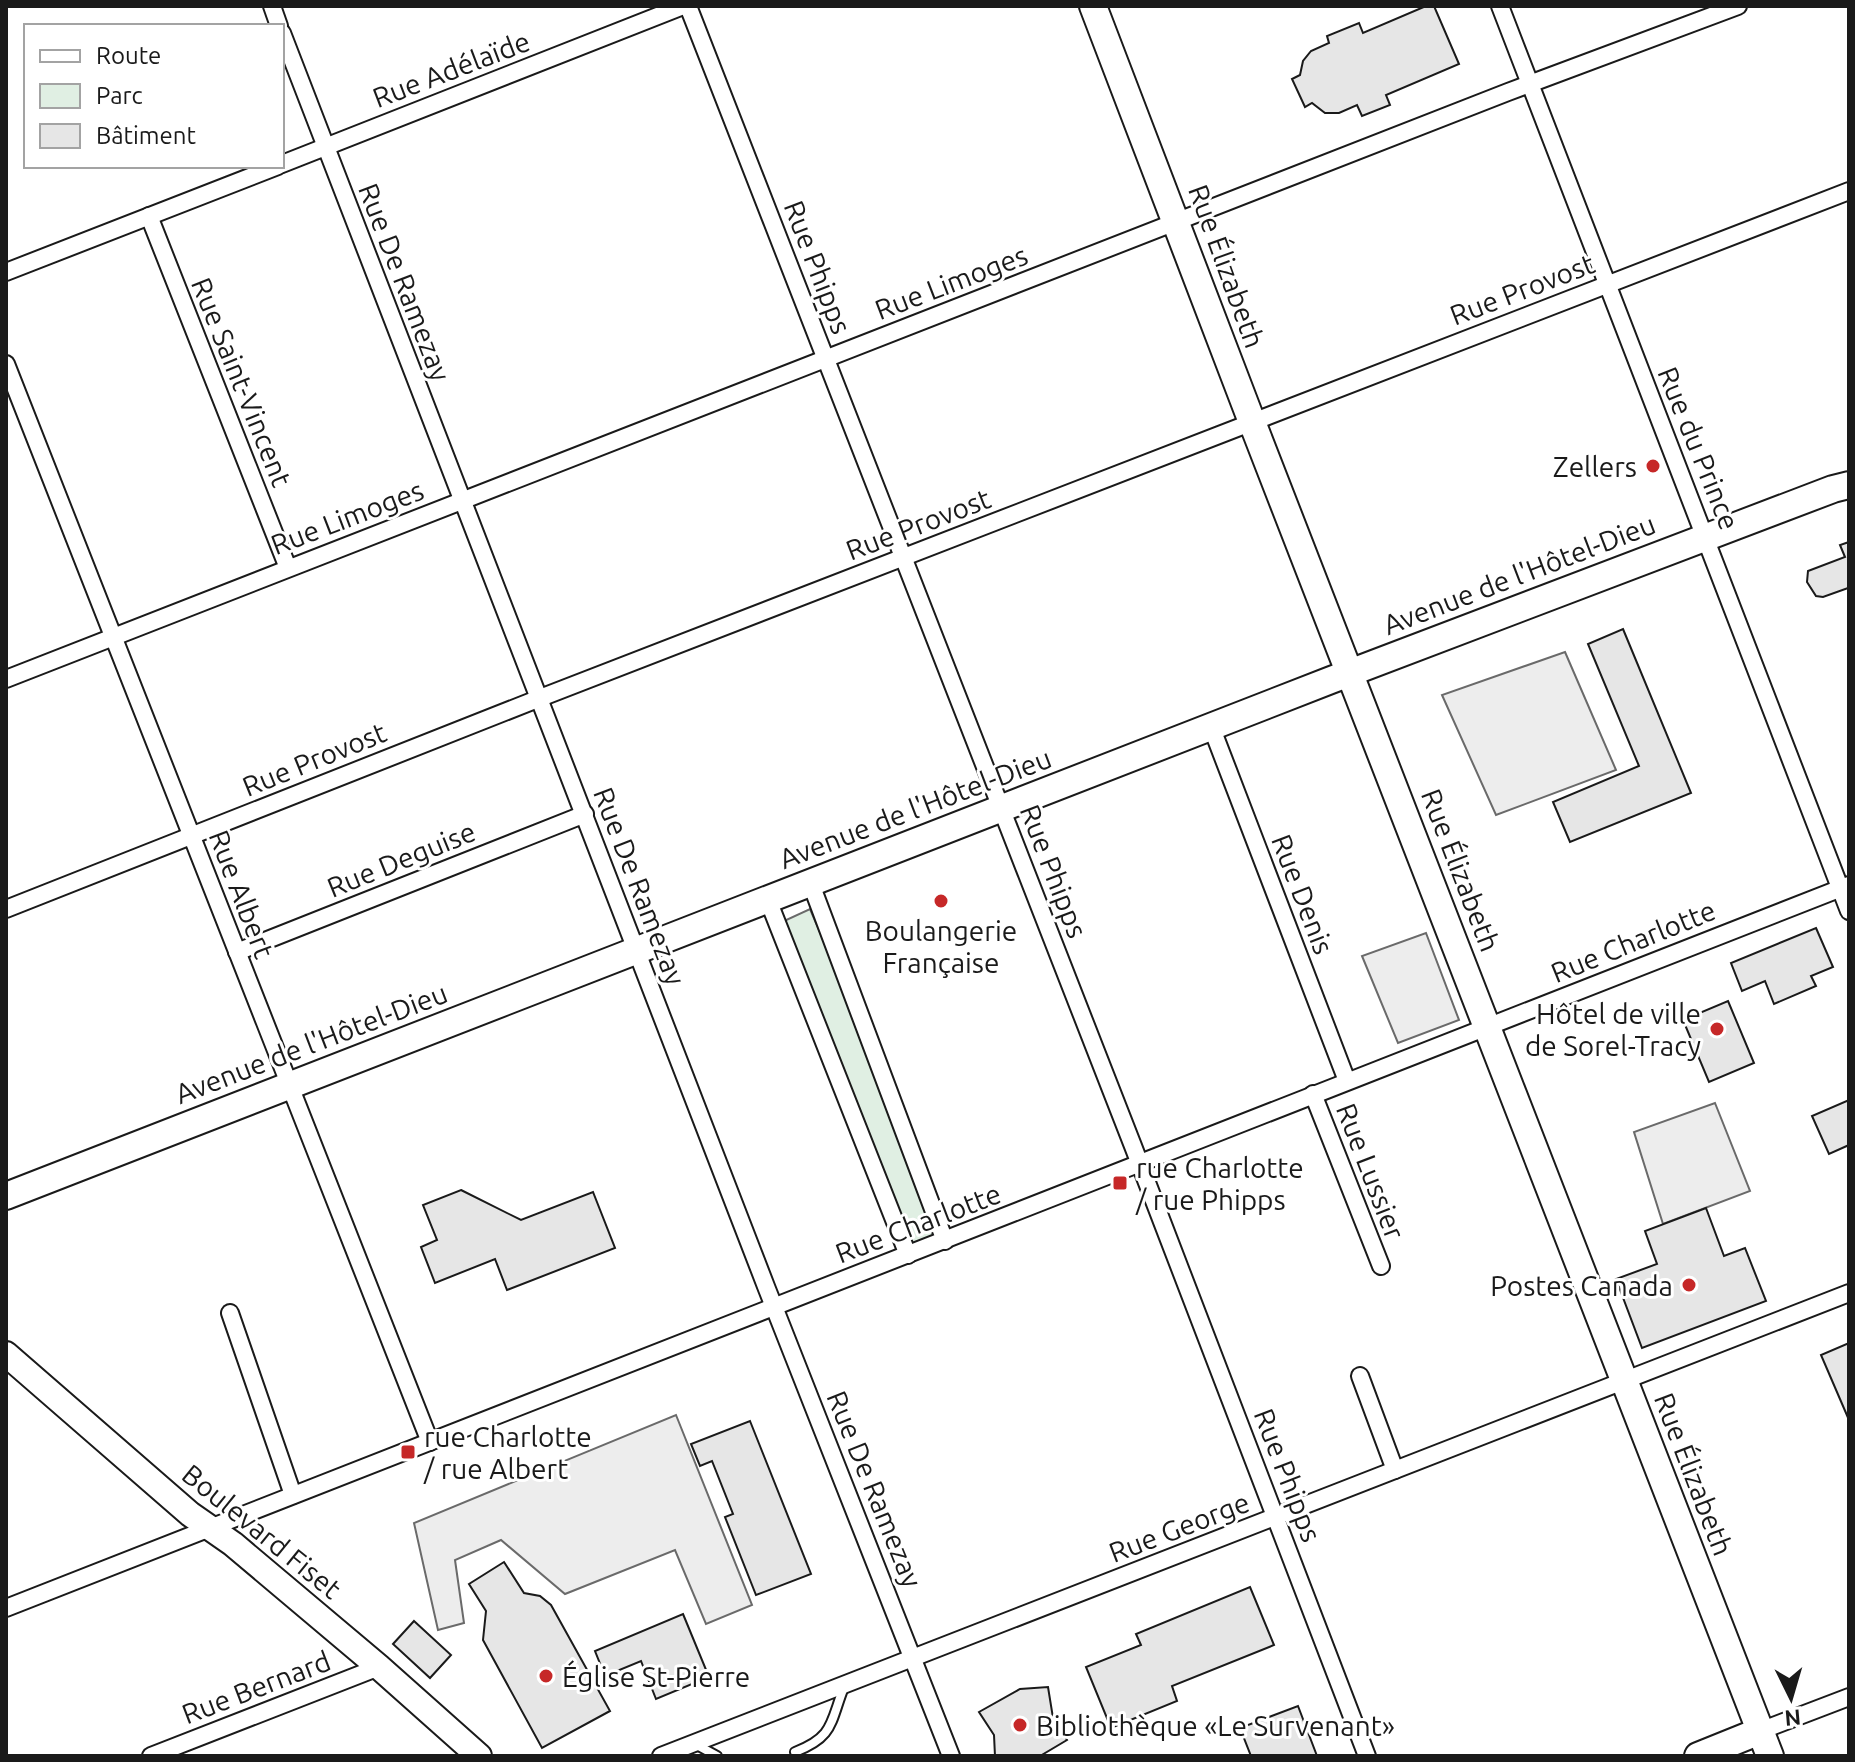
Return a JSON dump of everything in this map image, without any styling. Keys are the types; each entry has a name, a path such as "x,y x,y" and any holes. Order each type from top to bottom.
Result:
{"main road":[{"name":"Rue Élizabeth","path":"1093,6 1770,1756"},
{"name":"Avenue de l'Hôtel-Dieu","path":"6,1196 1350,672 1849,485"},
{"path":"1698,1756 1760,1731"}],"street":[{"name":"Rue Adélaïde","path":"284,163 686,6"},
{"name":"Rue Phipps","path":"686,6 904,557 1367,1756"},
{"name":"Rue du Prince","path":"1500,6 1845,886 1849,911"},
{"name":"Rue Limoges","path":"6,679 462,499 1738,6"},
{"name":"Rue De Ramezay","path":"284,38 774,1307 951,1756"},
{"name":"Rue Adélaïde","path":"6,272 272,168"},
{"name":"Rue Provost","path":"6,909 540,698 1849,191"},
{"name":"Rue Saint-Vincent","path":"149,216 288,568"},
{"name":"Rue Albert","path":"6,364 430,1442"},
{"name":"Rue Denis","path":"1211,726 1347,1081"},
{"name":"Rue Deguise","path":"237,952 585,814"},
{"path":"811,884 945,1241"},
{"name":"Rue Charlotte","path":"6,1608 1845,886"},
{"path":"768,900 908,1255"},
{"name":"Rue Lussier","path":"1313,1094 1381,1266"},
{"name":"Rue George","path":"661,1756 1849,1293"},
{"path":"230,1313 293,1495"},
{"name":"Boulevard Fiset","path":"8,1359 190,1514 379,1667 479,1756"},
{"path":"1360,1376 1395,1470"},
{"name":"Rue Bernard","path":"151,1756 379,1667"},
{"path":"1760,1731 1849,1697"}],"lane":[{"path":"795,1752 824,1737 845,1685"},
{"path":"694,1743 717,1756"}],"green space":[{"path":"810,909 953,1242 913,1258 784,921"}],"shaded area":[{"path":"1565,652 1616,770 1496,815 1442,695"},
{"path":"1426,933 1459,1020 1398,1043 1362,956"},
{"path":"1715,1103 1750,1191 1663,1224 1634,1132"},
{"path":"676,1415 752,1605 706,1624 675,1550 565,1594 501,1540 455,1560 464,1623 438,1630 414,1523"}],"building":[{"path":"1426,6 1434,6 1459,64 1386,95 1390,105 1362,116 1357,105 1339,113 1325,113 1312,103 1305,107 1292,79 1300,75 1303,61 1311,51 1329,43 1327,36 1359,23 1363,33"},
{"path":"1849,542 1849,590 1816,596 1807,582 1808,571 1845,557 1840,545"},
{"path":"1623,629 1691,793 1570,842 1553,802 1639,766 1588,644"},
{"path":"1816,928 1833,967 1811,976 1816,986 1774,1004 1765,981 1742,991 1731,963"},
{"path":"1728,1001 1754,1063 1709,1082 1683,1020"},
{"path":"1849,1100 1849,1145 1829,1154 1812,1116"},
{"path":"461,1190 521,1220 593,1192 615,1248 507,1290 495,1259 435,1283 421,1247 437,1240 423,1205"},
{"path":"1706,1208 1724,1256 1745,1248 1766,1301 1642,1348 1616,1279 1657,1264 1645,1231"},
{"path":"1849,1343 1849,1420 1821,1355"},
{"path":"750,1421 811,1574 756,1595 725,1517 733,1514 712,1461 700,1466 691,1444"},
{"name":"Église St-Pierre","path":"504,1562 524,1593 540,1596 551,1605 610,1711 542,1748 483,1640 486,1611 469,1584"},
{"path":"1250,1587 1274,1645 1172,1686 1177,1701 1111,1728 1086,1667 1141,1645 1136,1634"},
{"path":"683,1614 709,1677 656,1699 641,1661 605,1676 595,1651"},
{"path":"414,1621 451,1655 430,1678 393,1644"},
{"path":"1048,1687 1053,1718 1067,1740 1040,1756 995,1756 994,1735 979,1712 1020,1689"},
{"path":"1298,1706 1317,1756 1251,1756 1240,1728"}],"place":[{"name":"Zellers","path":"1653,466"},
{"name":"Boulangerie Française","path":"941,901"},
{"name":"Hôtel de ville de Sorel-Tracy","path":"1717,1029"},
{"name":"rue Charlotte / rue Phipps","path":"1120,1183"},
{"name":"Postes Canada","path":"1689,1285"},
{"name":"rue Charlotte / rue Albert","path":"408,1452"},
{"name":"Église St-Pierre","path":"546,1676"},
{"name":"Bibliothèque «Le Survenant»","path":"1020,1725"}]}
